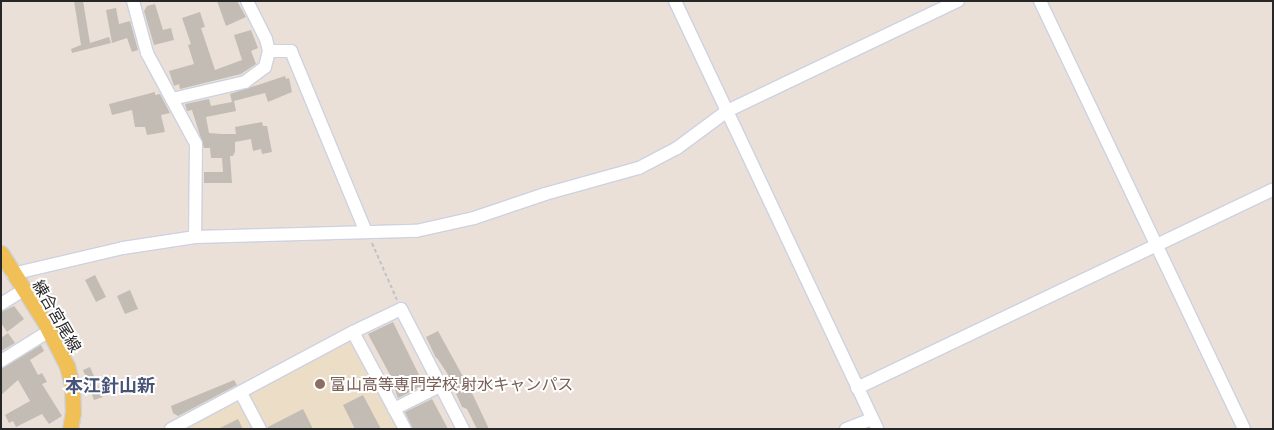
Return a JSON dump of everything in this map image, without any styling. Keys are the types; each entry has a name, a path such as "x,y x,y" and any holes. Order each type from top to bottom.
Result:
{"main road":[{"name":"練合宮尾線","path":"5,263 60,349 72,385 73,412 70,429"}],"street":[{"path":"133,1 147,53 196,144 195,237"},
{"path":"172,99 244,82 265,67 269,51 266,39 247,1"},
{"path":"675,1 723,114 857,388 872,423 849,428"},
{"path":"5,263 195,237 416,231 474,218 546,194 615,176 658,158 723,114 958,1"},
{"path":"1040,1 1244,429"},
{"path":"269,51 292,51 366,232"},
{"path":"857,388 1156,244 1273,190"},
{"path":"1,304 23,290"},
{"path":"171,429 401,308 463,429"},
{"path":"1,361 49,331"},
{"path":"353,332 404,429"},
{"path":"394,409 440,386"},
{"path":"241,393 260,429"}],"path":[{"path":"366,232 401,308"}],"shaded area":[{"name":"富山高等専門学校 射水キャンパス","path":"351,339 399,429 180,429"}],"building":[{"path":"74,1 83,1 90,43 109,37 111,43 72,53 71,49 81,45"},
{"path":"217,1 237,1 246,17 226,26"},
{"path":"155,4 163,30 171,28 174,40 154,45 144,11 147,6"},
{"path":"116,8 119,24 130,21 138,50 132,52 127,38 112,43 106,10"},
{"path":"200,12 205,27 201,28 215,70 242,60 234,35 251,30 258,48 251,51 256,64 241,74 180,89 179,84 174,86 169,71 194,64 188,45 191,44 182,18"},
{"path":"285,76 286,79 289,78 292,92 268,102 265,93 234,101 236,111 206,117 209,133 236,134 235,127 262,122 263,126 267,126 272,152 262,154 261,149 253,151 251,139 235,142 235,152 233,156 230,156 232,183 204,183 204,172 223,172 222,158 211,158 210,148 204,148 192,110 187,111 185,104 209,99 211,106 232,102 230,94"},
{"path":"155,92 155,95 160,94 170,113 161,115 165,132 147,135 145,127 135,127 132,110 112,115 109,104"},
{"path":"95,275 106,297 96,302 85,280"},
{"path":"130,290 138,309 125,314 117,296"},
{"path":"14,306 24,319 7,332 1,323 1,312"},
{"path":"393,322 424,385 398,398 389,373 368,334"},
{"path":"438,331 472,393 489,429 477,429 467,409 462,407 447,373 436,358 426,337"},
{"path":"8,333 15,343 1,351 1,338"},
{"path":"41,345 44,351 30,360 38,375 42,373 47,382 42,384 62,416 49,424 42,414 16,427 13,421 9,423 5,415 30,401 18,380 1,395 1,369"},
{"path":"90,367 103,397 94,400 83,370"},
{"path":"234,380 237,385 178,416 173,413 171,406"},
{"path":"363,395 381,429 355,429 343,405"},
{"path":"432,399 448,429 413,429 405,412"},
{"path":"303,409 313,429 268,429 268,427"},
{"path":"238,419 243,429 218,429"}],"place":[{"name":"富山高等専門学校 射水キャンパス","path":"320,384"}],"district":[{"name":"本江針山新","path":"110,385"}]}
